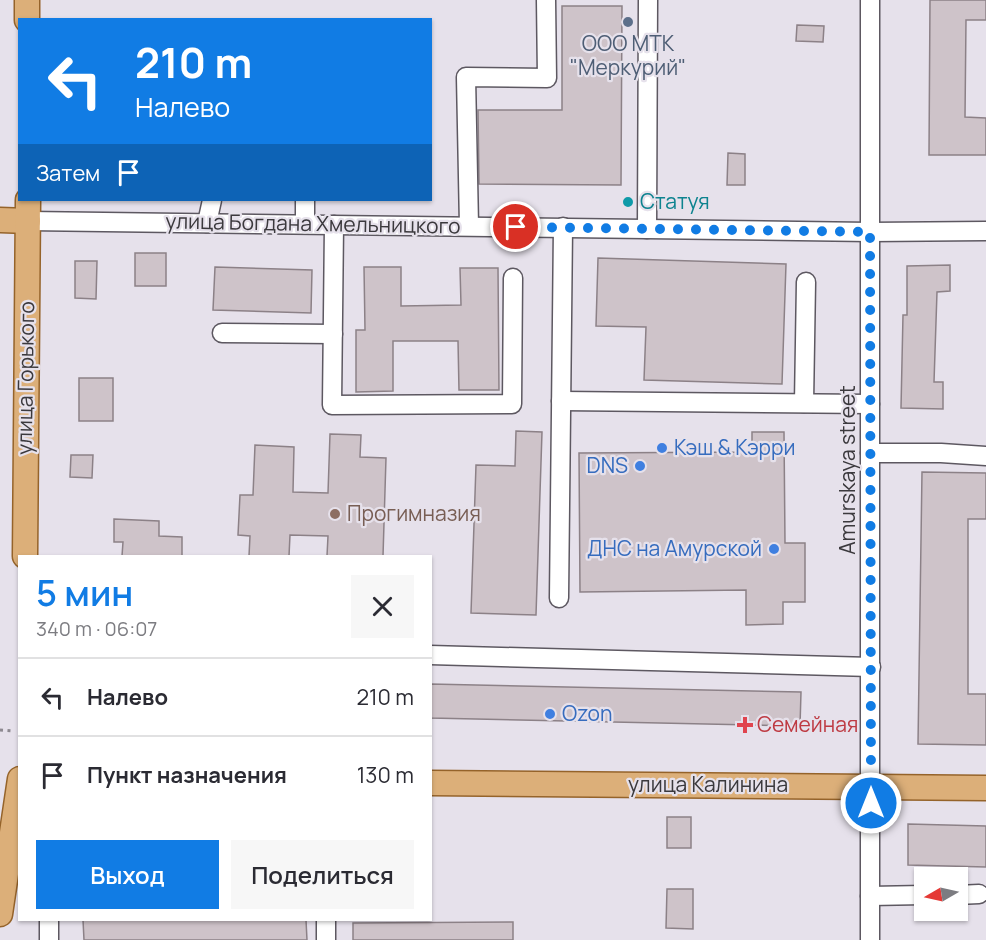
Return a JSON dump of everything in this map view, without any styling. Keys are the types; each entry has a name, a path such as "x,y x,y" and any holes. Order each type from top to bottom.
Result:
{"main road":[{"path":"27,0 27,18"},
{"name":"улица Богдана Хмельницкого","path":"0,220 28,210"},
{"name":"улица Горького","path":"25,555 28,210"},
{"path":"0,773 18,773"},
{"name":"улица Калинина","path":"432,783 871,785 986,788"},
{"path":"0,914 18,792"}],"street":[{"path":"470,226 466,77 547,78 546,0"},
{"path":"647,229 648,0"},
{"name":"Amurskaya street","path":"870,0 870,940"},
{"path":"207,223 212,201"},
{"path":"305,201 305,224"},
{"name":"улица Богдана Хмельницкого","path":"28,210 207,223 870,232 986,231"},
{"path":"334,225 332,405 512,404 513,278"},
{"path":"559,598 563,227"},
{"path":"804,404 806,282"},
{"path":"222,333 333,334"},
{"path":"561,400 870,404"},
{"path":"870,453 941,453 986,456"},
{"path":"432,655 871,668"},
{"path":"968,894 979,894"},
{"path":"870,896 914,895"},
{"path":"48,921 49,940"},
{"path":"326,921 326,940"}],"path":[{"path":"0,730 14,731"}],"building":[{"path":"930,0 986,0 986,20 966,20 965,117 986,118 986,155 929,155"},
{"path":"562,6 622,6 621,185 479,184 478,110 562,110"},
{"path":"797,25 824,26 823,42 796,41"},
{"path":"728,153 745,154 745,185 727,185"},
{"path":"135,253 166,253 166,286 135,286"},
{"path":"598,258 786,264 782,384 644,380 646,327 596,326"},
{"path":"75,261 97,261 96,299 75,298"},
{"path":"950,265 950,291 937,292 934,382 943,382 943,409 901,408 903,315 907,315 907,266"},
{"path":"215,267 312,270 311,313 213,310"},
{"path":"364,267 401,267 401,306 461,305 460,268 498,268 499,390 459,390 458,341 393,341 393,391 356,392 356,330 365,330"},
{"path":"79,378 113,378 113,421 79,421"},
{"path":"516,431 542,432 536,615 471,613 476,465 515,466"},
{"path":"752,432 784,432 785,543 805,543 805,602 783,602 783,624 746,625 746,590 580,592 579,453 752,452"},
{"path":"330,434 361,435 360,457 386,458 383,555 327,555 328,536 290,535 289,555 249,555 250,536 238,535 240,495 253,495 255,445 294,447 293,492 328,493"},
{"path":"71,455 93,455 92,478 70,477"},
{"path":"922,472 986,473 986,519 968,519 968,694 986,694 986,745 918,744"},
{"path":"114,519 159,521 159,536 182,537 182,555 122,555 123,542 114,542"},
{"path":"432,684 801,692 800,726 432,718"},
{"path":"667,817 691,817 691,848 667,848"},
{"path":"908,824 986,826 986,867 908,865"},
{"path":"667,889 693,889 693,929 666,928"},
{"path":"83,921 306,921 307,940 84,940"},
{"path":"513,922 513,940 353,940 353,923"}],"place":[{"name":"ООО МТК \"Меркурий\"","path":"628,22"},
{"name":"Статуя","path":"628,202"},
{"name":"Кэш & Кэрри","path":"662,448"},
{"name":"DNS","path":"640,466"},
{"name":"Прогимназия","path":"335,514"},
{"name":"ДНС на Амурской","path":"774,549"},
{"name":"Ozon","path":"550,714"},
{"name":"Семейная","path":"745,725"}],"route":[{"path":"516,227 870,232 871,803"}]}
